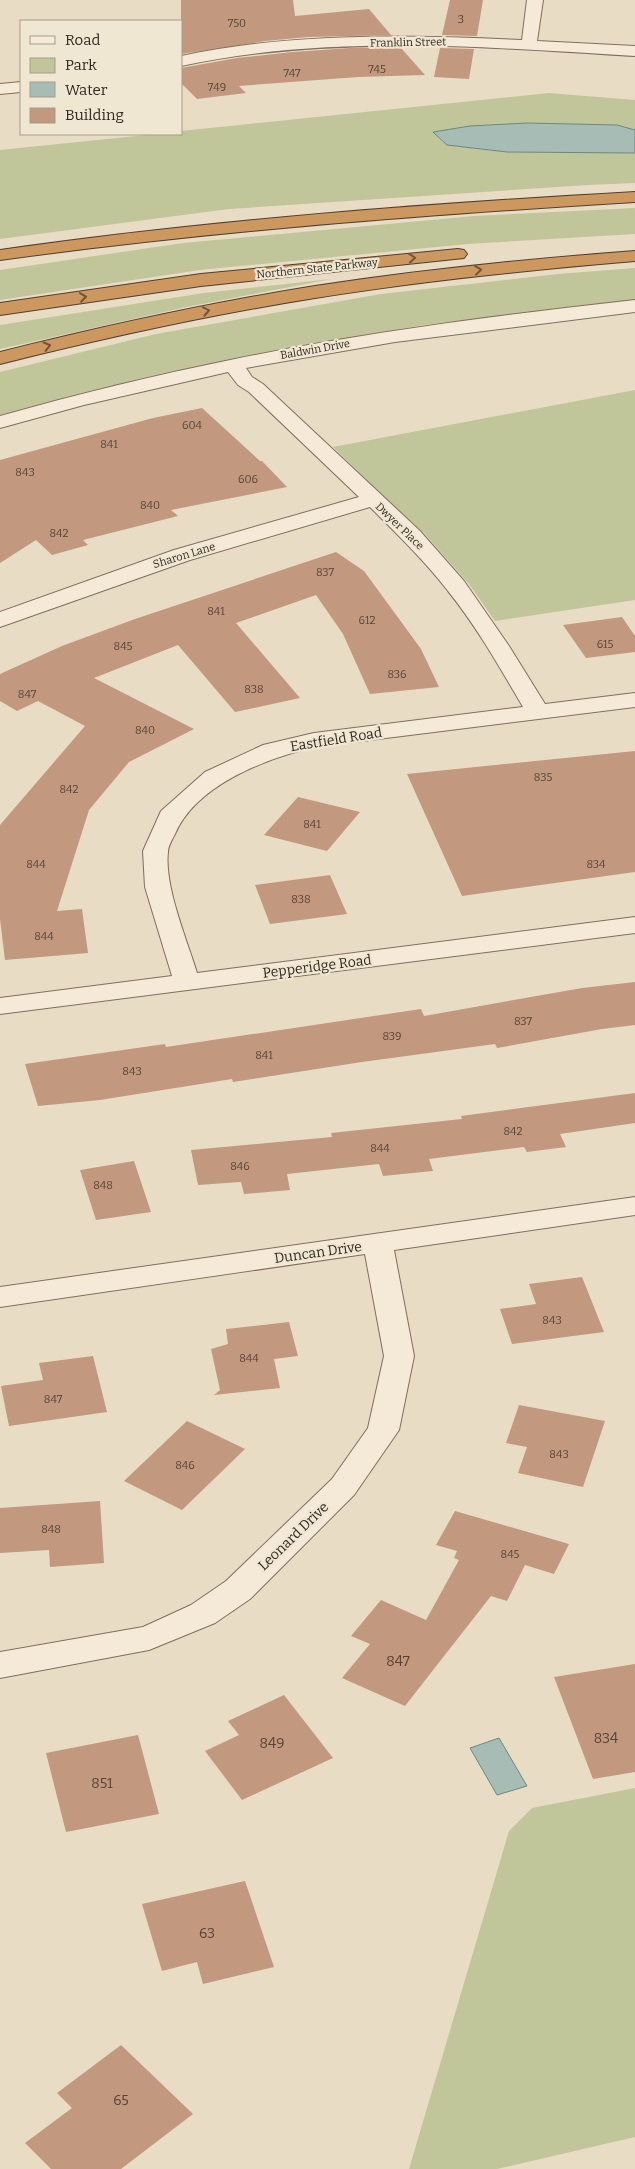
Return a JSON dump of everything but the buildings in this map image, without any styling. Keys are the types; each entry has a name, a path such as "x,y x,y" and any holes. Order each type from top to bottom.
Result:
{"highway":[{"path":"0,246 177,224 347,207 574,192 635,192"},
{"path":"0,256 130,238 302,219 487,205 635,197"},
{"name":"Northern State Parkway","path":"0,309 137,289 293,270 440,256 635,242"},
{"path":"0,358 154,322 273,299 444,274 635,256"}],"street":[{"path":"529,45 536,0"},
{"name":"Franklin Street","path":"182,61 206,55 269,47 428,40 635,51"},
{"path":"0,89 20,87"},
{"name":"Baldwin Drive","path":"0,422 168,378 272,357 391,336 504,320 635,306"},
{"name":"Dwyer Place","path":"234,366 245,381 256,388 412,536 456,586 498,646 537,711"},
{"name":"Sharon Lane","path":"0,620 182,555 372,500"},
{"name":"Eastfield Road","path":"187,982 158,888 155,851 170,816 213,777 272,750 314,740 635,700"},
{"name":"Pepperidge Road","path":"0,1006 635,925"},
{"name":"Duncan Drive","path":"0,1297 635,1206"},
{"name":"Leonard Drive","path":"0,1664 149,1638 203,1614 238,1590 343,1487 383,1430 400,1356 378,1243"}],"green space":[{"path":"549,93 635,100 635,183 229,209 0,239 0,150 146,135 182,135 182,131"},
{"path":"635,208 635,234 468,244 200,270 0,300 0,270 183,243 474,216"},
{"path":"635,268 635,300 423,325 239,357 0,415 0,372 156,334 381,294 558,274"},
{"path":"331,279 182,308 0,349 0,325 204,293"},
{"path":"635,390 635,600 495,621 469,584 424,533 333,447"},
{"path":"635,1788 635,2137 497,2169 409,2169 509,1831 532,1808"}],"water":[{"path":"527,123 617,125 635,130 635,153 507,152 447,145 433,132 470,126"},
{"path":"499,1738 527,1786 497,1795 470,1748"}]}
